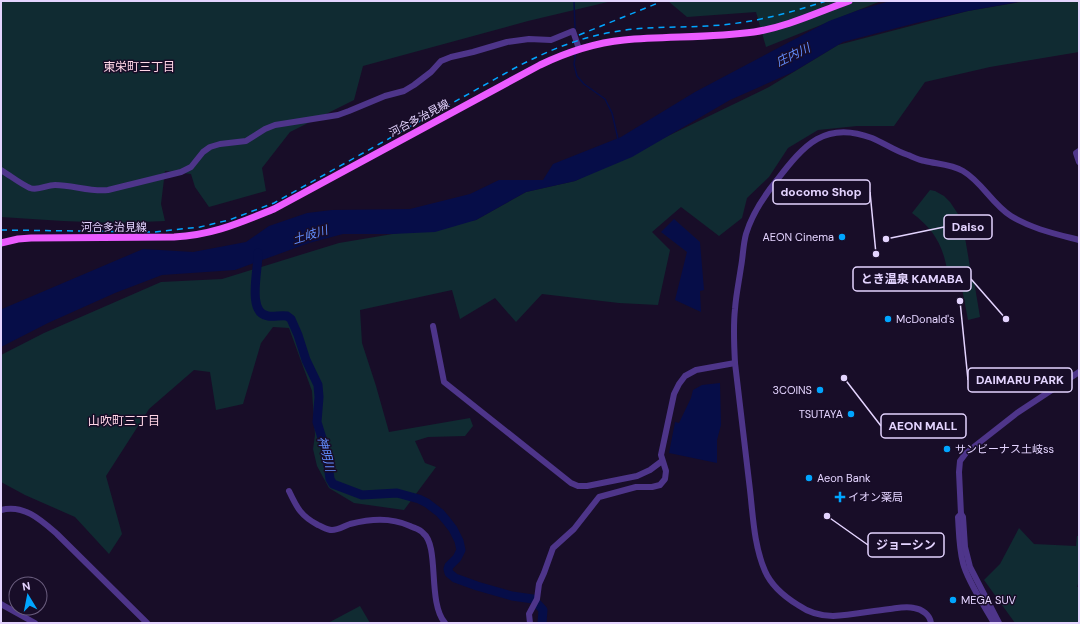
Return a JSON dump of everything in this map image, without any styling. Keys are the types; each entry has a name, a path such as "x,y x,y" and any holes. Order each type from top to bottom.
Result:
{"main road":[{"name":"河合多治見線","path":"1,243 31,238 174,237 212,233 274,209 561,55 579,49 623,40 755,32 785,24 849,1"}],"street":[{"path":"1,170 13,180 37,189 53,185 102,191 108,190 181,172 191,167 203,152 210,147 220,144 246,141 275,125 338,115 385,96 404,91 431,72 441,61 451,57 507,42 529,39 551,40 573,31 579,49"},
{"path":"931,623 930,618 924,612 910,607 831,616 815,613 799,606 781,592 772,583 760,559 735,363 734,337 735,308 746,235 753,216 764,196 804,148 818,138 842,132 858,133 909,156 925,161 945,164 962,170 976,180 1010,216 1030,226 1079,240"},
{"path":"1078,152 1079,162"},
{"path":"433,326 444,382 571,483 578,486 587,486 637,476 650,470 662,461"},
{"path":"530,623 529,614 537,599 538,584 544,573 553,548 574,529 599,497 636,487 652,487 660,485 665,479 666,471 661,455 674,394 685,376 696,370 735,363"},
{"path":"999,623 970,567 965,547 963,517 961,514 959,472 960,461 966,453 1017,413 1079,372"},
{"path":"289,491 295,505 302,514 307,519 326,529 331,530 352,524 383,519 400,521 423,532 427,536 431,547 433,580 438,609 440,618 445,623"},
{"path":"1,510 7,508 27,512 42,520 146,623"},
{"path":"961,514 958,517 958,523 963,564 974,588 994,623"},
{"path":"1,604 35,623"}],"green space":[{"path":"1,1 612,1 528,21 363,66 354,100 290,132 262,168 266,191 209,207 195,187 191,174 165,171 161,204 165,221 116,223 1,217"},
{"path":"668,1 881,1 766,47 756,12 687,17"},
{"path":"1027,1 1079,1 1079,52 990,67 925,82 894,126 857,126 818,130 788,148 769,177 747,198 742,218 719,236 681,207 652,232 670,250 658,305 619,303 542,294 516,322 495,298 460,319 452,290 360,310 362,343 389,432 470,418 473,426 465,436 428,437 415,441 425,463 436,467 404,510 354,503 329,488 317,466 313,449 315,435 312,391 289,328 273,327 261,343 243,404 216,410 210,372 194,370 149,409 106,476 122,534 109,554 75,517 25,495 1,482 1,355 44,333 161,282 222,279 339,243 476,220 526,192 575,181 769,87 838,45 968,11"},
{"path":"930,190 944,196 962,220 970,267 947,269 936,237 926,225 912,213"},
{"path":"974,281 980,317 968,320 961,283"},
{"path":"1019,528 1034,544 1076,546 1077,536 1079,536 1079,581 1077,587 1079,587 1079,623 1015,623 984,580 1000,564"},
{"path":"360,606 370,623 328,623"}],"water":[{"path":"890,1 1023,1 968,11 843,42 793,72 730,100 632,157 575,181 526,192 476,220 435,232 343,234 309,243 235,270 162,275 115,293 48,323 1,347 2,309 143,249 193,252 246,242 269,226 307,213 332,210 410,209 470,194 499,180 543,180 553,164 621,137 695,92 829,21"},
{"path":"674,219 700,242 704,290 700,291 701,312 675,300 687,252 661,232"},
{"path":"720,383 721,425 717,440 717,463 669,453 675,422 679,423 691,398 693,390 702,385"}],"waterway":[{"path":"574,1 575,29"},
{"path":"576,52 574,64 577,76 584,84 605,99 612,113 618,139"},
{"name":"神明川","path":"258,253 255,289 257,307 261,313 268,316 287,316 291,319 298,335 306,360 318,385 319,397 317,422 326,451 330,479 333,484 362,495 397,493 419,499 427,503 440,513 446,520 453,529 459,541 461,550 457,558 449,566 449,573 455,578 477,586 512,596 533,599 543,610 542,623"}],"railway":[{"path":"1,230 154,232 200,227 229,220 274,203 513,69 562,46 587,38 625,30 695,27 752,21 826,1"},
{"path":"579,35 658,3"}],"place":[{"name":"AEON Cinema","path":"842,237"},
{"name":"Daiso","path":"886,239"},
{"name":"docomo Shop","path":"876,254"},
{"name":"DAIMARU PARK","path":"960,301"},
{"name":"McDonald's","path":"888,319"},
{"name":"とき温泉 KAMABA","path":"1006,319"},
{"name":"AEON MALL","path":"844,378"},
{"name":"3COINS","path":"820,390"},
{"name":"TSUTAYA","path":"851,414"},
{"name":"サンビーナス土岐ss","path":"947,449"},
{"name":"Aeon Bank","path":"809,478"},
{"name":"イオン薬局","path":"840,497"},
{"name":"ジョーシン","path":"827,516"},
{"name":"MEGA SUV","path":"953,600"}],"district":[{"name":"東栄町三丁目","path":"139,67"},
{"name":"山吹町三丁目","path":"124,421"}],"water label":[{"name":"庄内川","path":"793,55"},
{"name":"土岐川","path":"310,235"}]}
